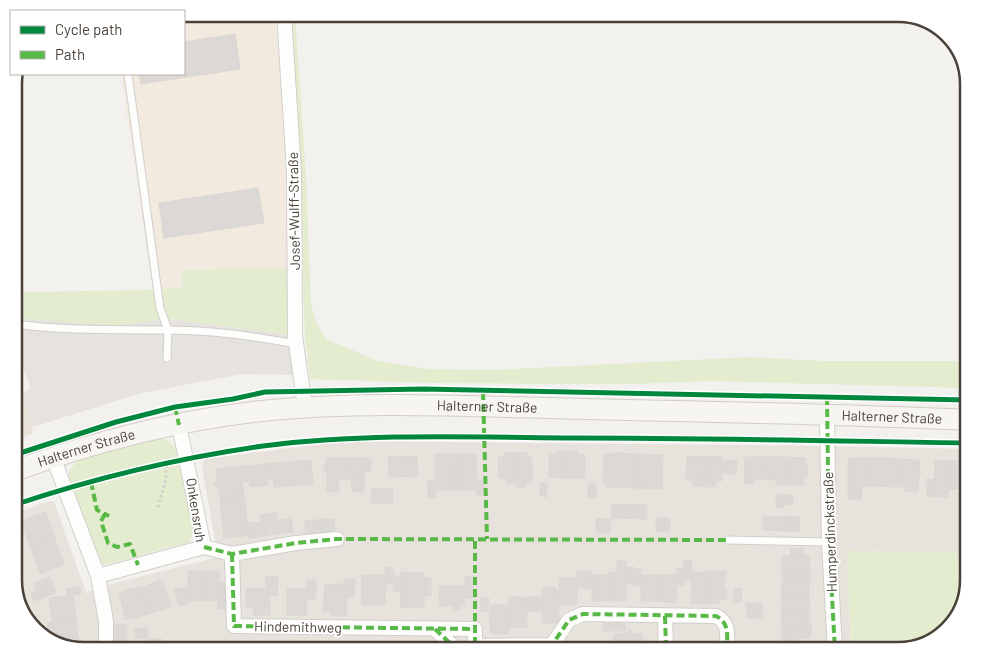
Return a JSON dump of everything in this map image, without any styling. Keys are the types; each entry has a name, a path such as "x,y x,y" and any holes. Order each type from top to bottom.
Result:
{"main road":[{"name":"Halterner Straße","path":"23,468 118,437 179,424 260,411 305,407 483,407 960,420"}],"street":[{"name":"Josef-Wulff-Straße","path":"285,22 294,172 296,344 305,407"},
{"name":"Humperdinckstraße","path":"827,415 829,542 835,642"},
{"name":"Onkensruh","path":"98,576 204,547 179,424"},
{"path":"53,457 98,576 106,621 106,642"},
{"path":"204,547 232,554 296,543 337,540"},
{"name":"Hindemithweg","path":"232,554 234,626 475,629 475,642"},
{"path":"556,642 569,620 583,614 716,616 723,620 727,627 727,642"},
{"path":"665,616 666,642"},
{"path":"435,628 448,642"}],"lane":[{"path":"128,75 160,308 168,330 168,358"},
{"path":"23,325 59,329 168,330 254,337 296,344"},
{"path":"727,540 829,542"}],"path":[{"path":"158,507 166,479 166,463"}],"shaded area":[{"path":"185,22 275,22 284,100 289,268 183,270 183,288 153,290 121,75 185,75"},
{"path":"23,319 116,326 168,319 291,335 297,375 241,374 138,394 33,427 23,399 23,392 31,389 23,367"},
{"path":"23,398 33,427 32,434 23,437"},
{"path":"346,441 960,449 960,553 847,551 851,642 84,642 61,637 50,631 38,620 27,603 23,584 23,511 50,501 54,502 86,592 218,557 203,473 202,464 205,459"}],"green space":[{"path":"288,22 295,22 296,29 306,175 311,304 317,324 326,339 378,361 429,369 491,370 750,357 823,361 960,361 960,388 709,381 632,384 430,383 310,379 305,339 299,168"},
{"path":"289,268 291,335 168,319 116,326 23,320 23,292 153,290 183,287 182,270"},
{"path":"156,438 164,439 180,450 193,531 190,542 100,566 67,480 70,470 78,459"},
{"path":"847,551 960,553 960,580 957,596 949,614 932,631 917,638 898,642 851,642"}],"building":[{"path":"235,34 240,69 141,84 139,75 185,75 185,42"},
{"path":"258,188 264,223 164,238 159,203"},
{"path":"556,451 567,451 567,478 549,477 549,455 556,455"},
{"path":"567,451 578,452 578,455 585,455 585,478 567,478"},
{"path":"504,453 515,453 515,483 506,483 506,478 499,478 498,457 504,457"},
{"path":"515,453 527,453 527,457 532,457 532,483 525,483 525,487 516,487"},
{"path":"435,454 455,454 456,490 435,491"},
{"path":"456,454 476,454 477,490 456,490"},
{"path":"604,454 635,454 634,488 607,488 607,484 603,484"},
{"path":"635,454 663,455 662,489 634,488"},
{"path":"417,456 418,476 389,477 388,457"},
{"path":"687,456 705,456 704,487 693,486 691,480 686,480"},
{"path":"705,456 722,456 722,481 717,481 714,487 704,487"},
{"path":"745,457 765,457 764,479 754,479 754,484 744,484"},
{"path":"765,457 785,457 785,485 776,485 776,480 764,479"},
{"path":"785,457 805,458 805,465 808,465 808,477 804,477 804,485 785,485"},
{"path":"326,458 345,458 345,479 339,479 339,492 327,492 327,472 324,472"},
{"path":"345,458 364,458 364,479 345,479"},
{"path":"364,458 371,458 371,472 364,472"},
{"path":"850,458 871,458 871,486 862,486 861,500 848,499 848,461"},
{"path":"871,458 897,459 896,487 871,486"},
{"path":"897,459 918,460 920,462 918,492 905,492 905,487 896,487"},
{"path":"311,460 313,484 274,487 273,478 267,479 265,464"},
{"path":"722,460 737,460 736,474 722,474"},
{"path":"935,461 949,461 948,497 934,497"},
{"path":"949,461 960,461 960,488 948,490"},
{"path":"265,464 268,485 250,487 249,481 242,482 244,495 220,498 218,487 214,484 217,480 216,469"},
{"path":"351,479 364,479 364,492 352,492"},
{"path":"926,479 934,480 934,497 927,496"},
{"path":"428,481 435,481 436,497 428,497"},
{"path":"477,481 484,481 484,495 477,495"},
{"path":"540,483 547,483 547,497 540,496"},
{"path":"588,484 596,484 596,497 588,497"},
{"path":"372,489 393,489 393,503 371,503"},
{"path":"776,494 785,495 784,508 776,508"},
{"path":"244,495 249,535 224,538 220,498"},
{"path":"785,495 793,495 793,505 784,504"},
{"path":"612,504 647,504 647,519 611,518"},
{"path":"46,512 55,539 31,548 23,526 23,520"},
{"path":"276,512 277,520 291,519 293,532 272,535 269,514"},
{"path":"268,514 270,535 249,538 247,523 261,522 260,515"},
{"path":"763,516 784,517 784,531 763,530"},
{"path":"784,516 800,517 799,532 784,531"},
{"path":"656,518 670,518 670,532 656,532"},
{"path":"320,519 334,519 335,533 321,533"},
{"path":"596,519 610,519 610,533 596,532"},
{"path":"305,520 320,520 320,538 305,539"},
{"path":"55,539 64,564 40,574 31,548"},
{"path":"804,548 804,555 791,555 790,549"},
{"path":"809,555 810,569 782,570 782,556"},
{"path":"684,560 692,560 691,580 684,580"},
{"path":"617,561 626,561 626,601 609,601 609,572 617,572"},
{"path":"385,567 393,567 393,584 386,584"},
{"path":"626,567 634,567 634,584 626,584"},
{"path":"677,568 684,568 684,585 677,585"},
{"path":"634,569 641,569 641,586 634,586"},
{"path":"810,569 810,583 783,583 782,570"},
{"path":"188,571 204,571 204,600 188,601"},
{"path":"204,571 219,571 219,601 204,600"},
{"path":"577,571 584,571 584,587 577,587"},
{"path":"584,571 592,571 592,588 584,589"},
{"path":"709,571 726,571 724,590 727,590 727,600 719,600 719,604 709,604"},
{"path":"401,572 424,573 424,608 400,608"},
{"path":"692,572 709,572 709,604 691,604"},
{"path":"393,574 401,578 400,592 393,591"},
{"path":"362,575 386,575 385,605 362,605"},
{"path":"592,575 609,575 609,601 592,601"},
{"path":"641,575 659,575 659,601 641,601"},
{"path":"659,575 677,575 677,602 659,601"},
{"path":"266,576 278,576 277,596 270,595 270,588 266,588"},
{"path":"465,576 473,576 472,598 465,598"},
{"path":"50,577 53,585 37,591 34,583"},
{"path":"424,578 431,578 431,596 424,596"},
{"path":"559,578 577,578 577,605 559,605"},
{"path":"344,579 355,579 354,597 347,596 347,584 344,584"},
{"path":"160,580 163,581 171,607 148,614 141,588"},
{"path":"307,580 316,580 316,599 307,599"},
{"path":"809,582 809,596 782,597 781,583"},
{"path":"219,583 229,583 228,609 218,609"},
{"path":"325,584 347,584 347,616 331,616 331,612 323,612"},
{"path":"53,585 56,593 40,599 37,591"},
{"path":"439,586 465,586 465,606 460,606 460,610 453,610 454,606 439,606"},
{"path":"80,587 81,594 67,596 66,589"},
{"path":"543,587 554,587 559,591 559,623 542,623"},
{"path":"141,588 148,614 126,620 119,594 129,589"},
{"path":"174,588 188,588 188,605 179,605"},
{"path":"246,588 270,588 270,615 253,615 253,607 246,607"},
{"path":"734,588 742,588 741,602 734,602"},
{"path":"287,589 307,589 307,615 287,615"},
{"path":"37,591 40,599 34,601 31,593"},
{"path":"73,595 76,620 52,623 49,598"},
{"path":"514,596 527,598 527,627 509,627 509,598"},
{"path":"809,596 810,610 782,611 782,597"},
{"path":"527,597 534,597 534,611 527,611"},
{"path":"534,597 542,597 542,611 534,611"},
{"path":"481,598 489,598 488,611 481,611"},
{"path":"746,603 762,603 762,611 747,611"},
{"path":"491,605 509,605 509,634 491,633 489,617"},
{"path":"781,610 809,610 809,624 782,625"},
{"path":"747,611 762,611 762,618 746,618"},
{"path":"76,620 79,641 61,637 50,631 47,623"},
{"path":"603,623 625,624 626,631 603,631"},
{"path":"113,624 127,624 127,642 113,642"},
{"path":"812,624 810,638 782,639 782,625"},
{"path":"135,628 148,628 148,638 135,638"},
{"path":"630,630 633,633 643,634 643,642 613,642 613,634 627,633"},
{"path":"796,638 796,642 783,642 783,639"},
{"path":"148,639 162,639 162,642 148,642"}],"marked path":[{"path":"483,392 487,539"},
{"path":"827,397 829,542 835,642"},
{"path":"175,407 179,425"},
{"path":"91,482 97,510 109,516"},
{"path":"105,514 101,521 108,543 117,547 130,544 138,565"},
{"path":"204,547 232,554 296,543 337,539 727,540"},
{"path":"475,541 475,642"},
{"path":"232,554 234,626 475,629"},
{"path":"554,642 569,620 583,614 716,616 726,626 727,642"},
{"path":"665,616 666,642"},
{"path":"435,629 449,642"}],"cycle path":[{"path":"23,452 116,422 175,407 233,399 265,392 423,389 960,400"},
{"path":"23,502 75,486 168,463 263,446 340,439 456,437 960,443"}]}
